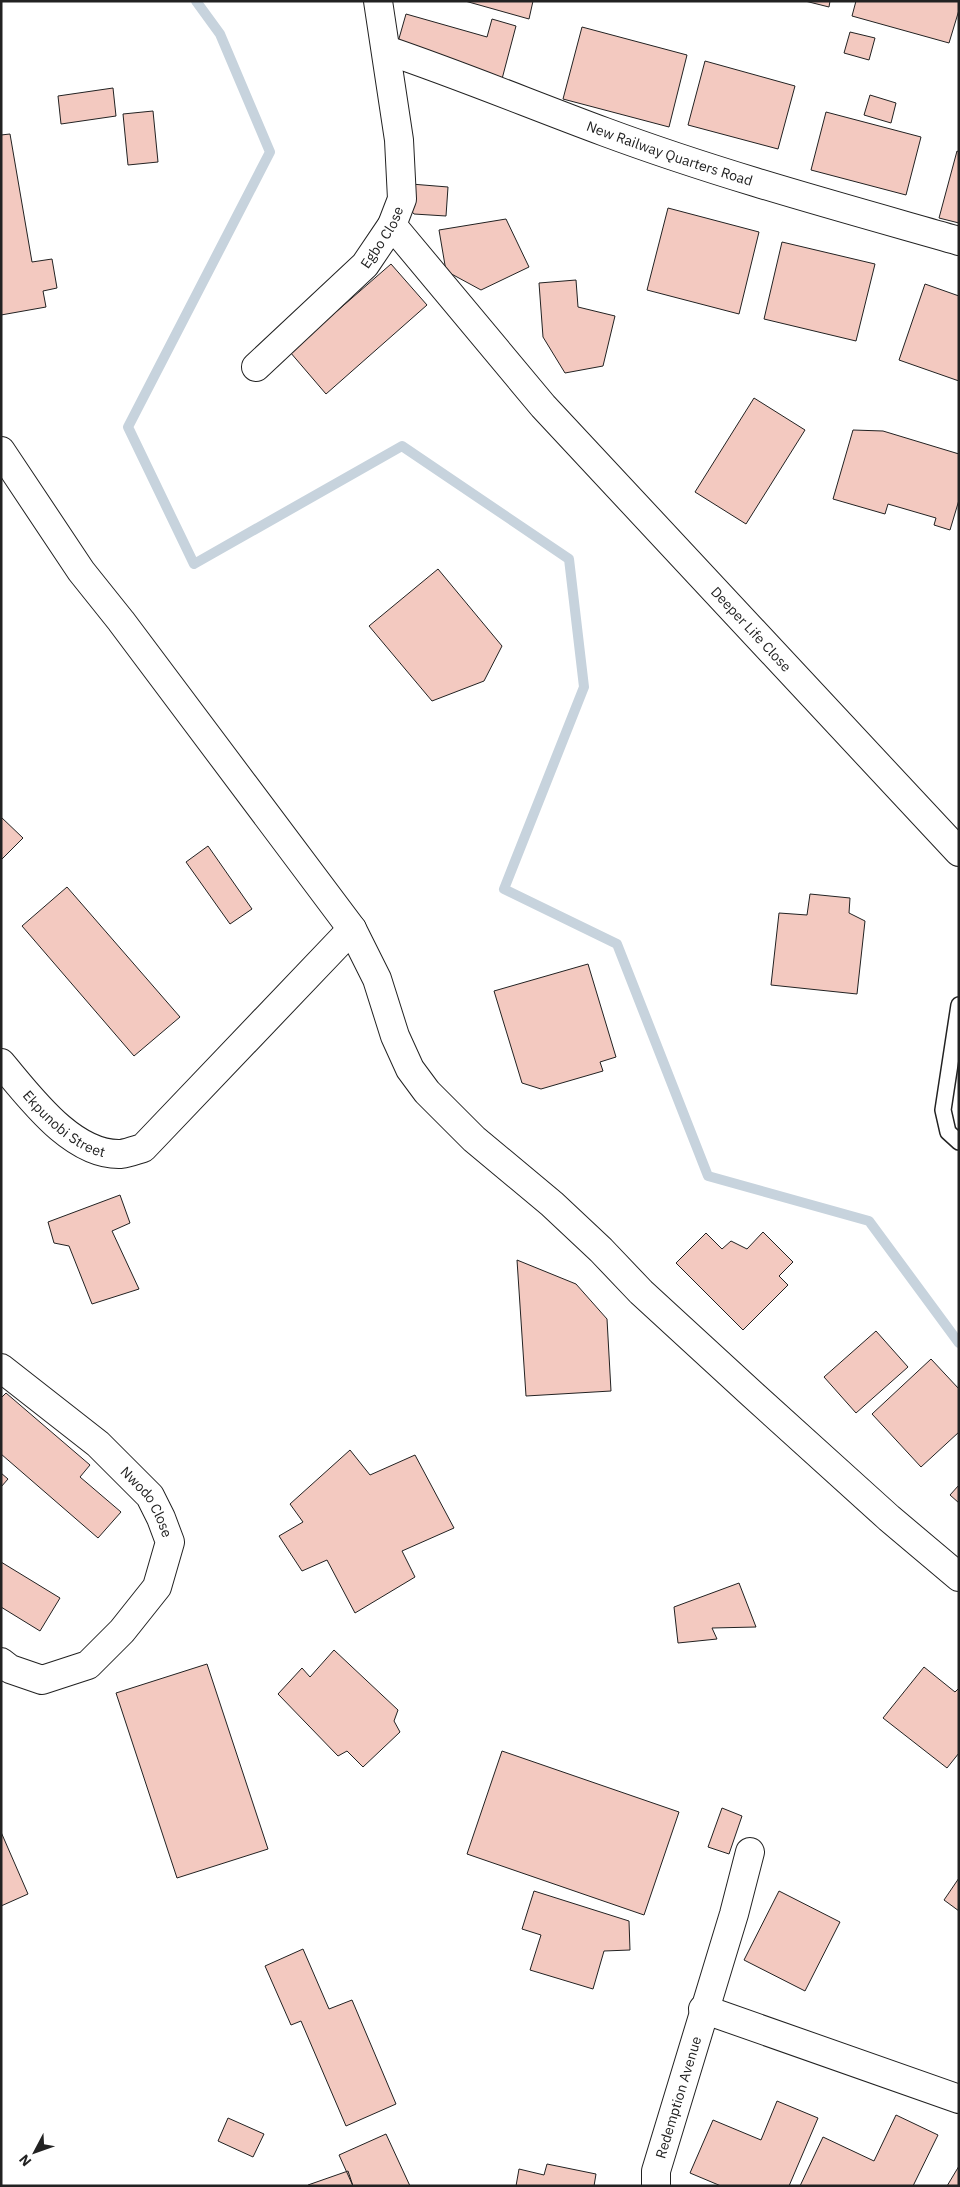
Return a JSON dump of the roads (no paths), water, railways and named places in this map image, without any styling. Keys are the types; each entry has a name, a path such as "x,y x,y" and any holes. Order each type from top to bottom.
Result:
{"street":[{"name":"Egbo Close","path":"256,367 364,265 392,225 402,199 399,140 378,1"},
{"name":"New Railway Quarters Road","path":"386,50 464,77 606,133 758,184 959,241"},
{"name":"Deeper Life Close","path":"392,225 543,406 959,852"},
{"path":"1,451 81,571 121,621 352,929 377,979 395,1036 410,1069 427,1092 469,1134 552,1204 602,1250 641,1292 759,1401 889,1518 959,1577"},
{"name":"Ekpunobi Street","path":"1,1063 62,1131 95,1149 120,1154 143,1148 352,929"},
{"name":"Nwodo Close","path":"1,1368 98,1444 150,1496 170,1542 156,1588 122,1631 88,1665 42,1680 10,1669 1,1662"},
{"name":"Redemption Avenue","path":"656,2186 656,2171 703,2009 734,1914 750,1852"},
{"path":"703,2009 959,2099"}],"lane":[{"path":"959,1006 944,1110 948,1132 959,1142"}],"waterway":[{"path":"196,1 220,34 270,152 128,427 194,564 402,446 569,559 584,687 504,889 617,944 708,1176 869,1221 959,1343"}]}
